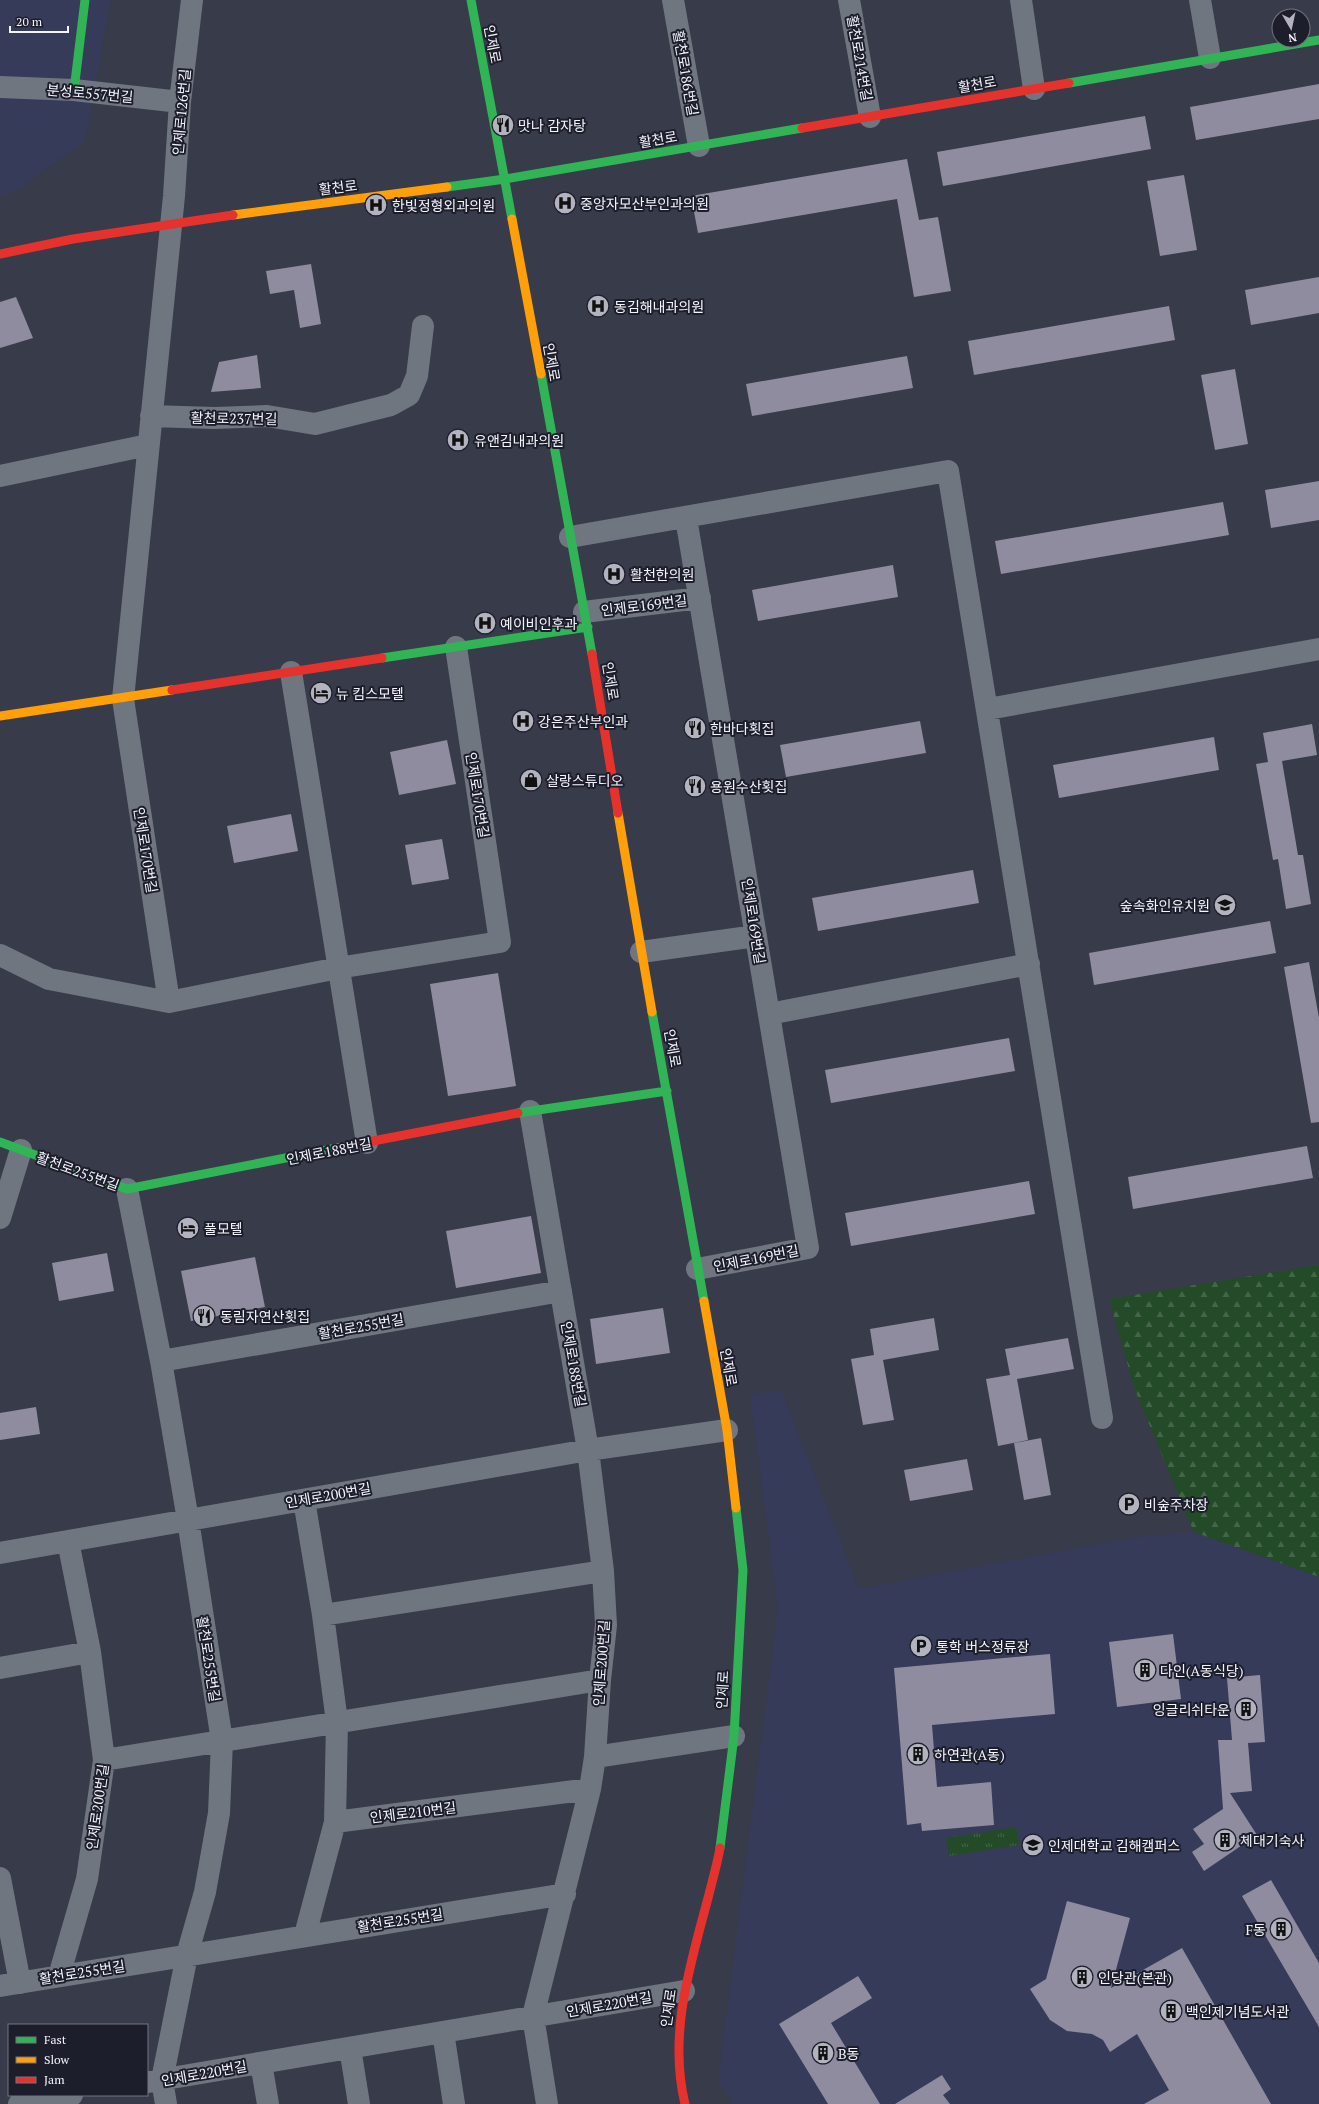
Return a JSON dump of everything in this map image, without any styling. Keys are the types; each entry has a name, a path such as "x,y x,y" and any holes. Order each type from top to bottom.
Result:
{"street":[{"path":"74,90 85,0"},
{"name":"인제로126번길","path":"171,224 180,102 192,0"},
{"name":"인제로","path":"470,0 505,179 586,620 641,952 667,1091 726,1430 743,1570 734,1736 719,1853 684,1991 678,2037 681,2088 686,2104"},
{"name":"활천로186번길","path":"673,0 699,146"},
{"name":"활천로214번길","path":"849,0 870,116"},
{"path":"1021,0 1034,89"},
{"path":"1200,0 1210,58"},
{"name":"활천로","path":"0,254 73,239 171,224 505,179 1319,40"},
{"name":"분성로557번길","path":"0,87 74,90 180,102"},
{"path":"123,699 171,224"},
{"name":"활천로237번길","path":"151,416 214,418 267,416 315,424 391,405 409,395 417,376 423,326"},
{"path":"0,476 148,445"},
{"path":"570,537 686,518 948,471 988,709 1102,1418"},
{"path":"686,518 700,598"},
{"name":"인제로169번길","path":"586,620 700,598 808,1248 697,1269"},
{"path":"0,716 123,699 456,647 586,620"},
{"name":"인제로170번길","path":"338,968 500,942 456,647"},
{"path":"988,709 1319,649"},
{"path":"291,672 367,1143"},
{"name":"인제로170번길","path":"123,699 169,1002"},
{"path":"641,952 756,936"},
{"path":"0,955 49,980 169,1002 338,968"},
{"path":"769,1014 1029,964"},
{"name":"인제로188번길","path":"126,1188 530,1111 667,1091"},
{"name":"인제로188번길","path":"530,1111 588,1450"},
{"name":"활천로255번길","path":"0,1142 126,1188 161,1361 188,1520 222,1741 219,1813 205,1892 187,1955 155,2081 166,2104"},
{"name":"활천로255번길","path":"0,1218 21,1150"},
{"name":"활천로255번길","path":"161,1361 561,1291"},
{"name":"인제로200번길","path":"0,1553 588,1450 726,1430"},
{"name":"인제로200번길","path":"588,1450 603,1571 606,1626 600,1680 595,1757"},
{"path":"304,1500 323,1615 337,1722 335,1822 305,1936"},
{"name":"인제로200번길","path":"59,1976 87,1879 104,1760 90,1652 68,1541"},
{"path":"323,1615 603,1571"},
{"path":"0,1668 90,1652"},
{"path":"104,1760 600,1680"},
{"path":"547,2104 533,2016 565,1894 590,1789 595,1757 734,1736"},
{"name":"인제로210번길","path":"335,1822 590,1789"},
{"path":"0,1878 10,1984"},
{"name":"활천로255번길","path":"10,1984 565,1894"},
{"name":"인제로220번길","path":"155,2081 684,1991"},
{"path":"443,2032 454,2104"},
{"path":"350,2048 359,2104"},
{"name":"인제로220번길","path":"261,2063 268,2104"},
{"path":"677,2104 681,2088"},
{"path":"19,2104 59,2099"}],"shaded area":[{"path":"0,0 111,0 85,141 19,189 0,196"},
{"name":"인제대학교 김해캠퍼스","path":"781,1390 859,1589 1143,1536 1194,1532 1319,1577 1319,2104 733,2104 718,2081 778,1608 750,1395"}],"green space":[{"path":"1319,1265 1319,1577 1194,1532 1135,1390 1109,1299"},
{"path":"1016,1827 1019,1845 949,1856 946,1838"}],"building":[{"path":"1319,84 1319,119 1196,140 1190,107"},
{"path":"1145,116 1151,149 943,186 937,152"},
{"path":"907,159 919,220 938,217 951,291 914,297 897,199 698,233 691,196"},
{"path":"1184,175 1197,250 1160,256 1147,181"},
{"path":"311,264 321,324 300,328 294,290 270,294 266,271"},
{"path":"1319,277 1319,313 1251,325 1245,290"},
{"path":"16,297 33,338 0,348 0,302"},
{"path":"1169,306 1175,340 974,375 968,341"},
{"path":"257,355 261,388 211,392 219,362"},
{"path":"907,356 913,388 752,416 746,384"},
{"path":"1235,369 1248,444 1215,450 1201,375"},
{"path":"1319,481 1319,520 1271,528 1265,490"},
{"path":"1223,502 1229,535 1001,574 995,541"},
{"path":"893,565 898,597 758,621 752,590"},
{"path":"920,721 926,753 786,777 780,745"},
{"path":"1312,724 1317,755 1282,761 1298,855 1303,855 1311,904 1286,909 1278,859 1273,860 1256,764 1268,762 1263,733"},
{"path":"1214,737 1219,770 1059,798 1053,765"},
{"path":"447,740 456,784 399,795 390,752"},
{"path":"291,814 298,851 234,863 227,826"},
{"path":"442,839 449,879 412,885 405,845"},
{"path":"973,870 979,903 818,931 812,898"},
{"path":"1270,921 1276,953 1094,985 1089,953"},
{"path":"1309,962 1319,1018 1319,1122 1311,1123 1284,967"},
{"path":"498,973 516,1086 448,1096 430,984"},
{"path":"1009,1038 1015,1071 831,1103 825,1070"},
{"path":"1307,1146 1313,1178 1133,1209 1128,1177"},
{"path":"1029,1181 1035,1214 851,1246 845,1213"},
{"path":"531,1216 541,1273 456,1288 446,1231"},
{"path":"107,1253 114,1291 59,1301 52,1263"},
{"path":"255,1257 265,1307 191,1321 181,1271"},
{"path":"663,1308 670,1353 596,1364 590,1319"},
{"path":"934,1318 939,1350 883,1360 894,1420 863,1425 851,1359 874,1355 870,1329"},
{"path":"1068,1338 1074,1369 1017,1379 1028,1440 998,1446 986,1379 1010,1375 1005,1349"},
{"path":"36,1407 40,1434 0,1440 0,1413"},
{"path":"1041,1438 1051,1495 1024,1500 1014,1443"},
{"path":"967,1459 973,1490 910,1501 904,1470"},
{"name":"다인(A동식당)","path":"1173,1634 1181,1699 1117,1707 1109,1642"},
{"name":"하연관(A동)","path":"1050,1654 1055,1714 932,1725 937,1787 991,1782 994,1825 922,1831 921,1823 907,1825 894,1668"},
{"path":"1260,1675 1265,1742 1248,1743 1252,1791 1230,1793 1257,1835 1204,1871 1192,1852 1204,1844 1193,1829 1223,1809 1218,1740 1232,1740 1227,1678"},
{"name":"F동","path":"1271,1880 1319,1963 1319,2027 1242,1896"},
{"path":"1067,1901 1130,1918 1111,1988 1182,1948 1271,2104 1144,2104 1169,2090 1137,2034 1110,2052 1103,2040 1092,2034 1067,2031 1050,2020 1030,1989 1046,1979"},
{"name":"B동","path":"858,1976 872,1998 831,2023 880,2104 828,2104 779,2024"},
{"path":"942,2075 951,2089 943,2095 950,2104 895,2104"}],"traffic: fast":[{"path":"74,90 85,0"},
{"path":"471,0 512,219"},
{"path":"1069,83 1319,40"},
{"path":"447,187 505,179 802,128"},
{"path":"541,374 592,654"},
{"path":"382,658 588,627"},
{"path":"652,1012 704,1301"},
{"path":"518,1113 667,1091"},
{"path":"0,1142 127,1189 347,1146"},
{"path":"720,1848 734,1736 743,1570 736,1508"}],"traffic: slow":[{"path":"233,215 447,187"},
{"path":"512,219 541,374"},
{"path":"0,716 172,690"},
{"path":"618,813 652,1012"},
{"path":"704,1301 727,1430 736,1508"}],"traffic: jam":[{"path":"802,128 1069,83"},
{"path":"0,254 73,239 233,215"},
{"path":"592,654 618,813"},
{"path":"172,690 382,658"},
{"path":"347,1146 518,1113"},
{"path":"685,2104 680,2078 679,2052 683,2000 694,1949 720,1848"}],"place":[{"name":"맛나 감자탕","path":"503,125"},
{"name":"중앙자모산부인과의원","path":"565,203"},
{"name":"한빛정형외과의원","path":"376,205"},
{"name":"동김해내과의원","path":"598,306"},
{"name":"유앤김내과의원","path":"458,440"},
{"name":"활천한의원","path":"614,574"},
{"name":"예이비인후과","path":"485,623"},
{"name":"뉴 킴스모텔","path":"321,693"},
{"name":"강은주산부인과","path":"523,721"},
{"name":"한바다횟집","path":"695,728"},
{"name":"살랑스튜디오","path":"531,780"},
{"name":"용원수산횟집","path":"695,786"},
{"name":"숲속화인유치원","path":"1225,905"},
{"name":"풀모텔","path":"188,1228"},
{"name":"동림자연산횟집","path":"204,1316"},
{"name":"비숲주차장","path":"1129,1504"},
{"name":"통학 버스정류장","path":"921,1646"},
{"name":"다인(A동식당)","path":"1145,1670"},
{"name":"잉글리쉬타운","path":"1246,1709"},
{"name":"하연관(A동)","path":"918,1754"},
{"name":"체대기숙사","path":"1225,1840"},
{"name":"인제대학교 김해캠퍼스","path":"1033,1845"},
{"name":"F동","path":"1281,1929"},
{"name":"인당관(본관)","path":"1082,1977"},
{"name":"백인제기념도서관","path":"1171,2011"},
{"name":"B동","path":"823,2053"}]}
